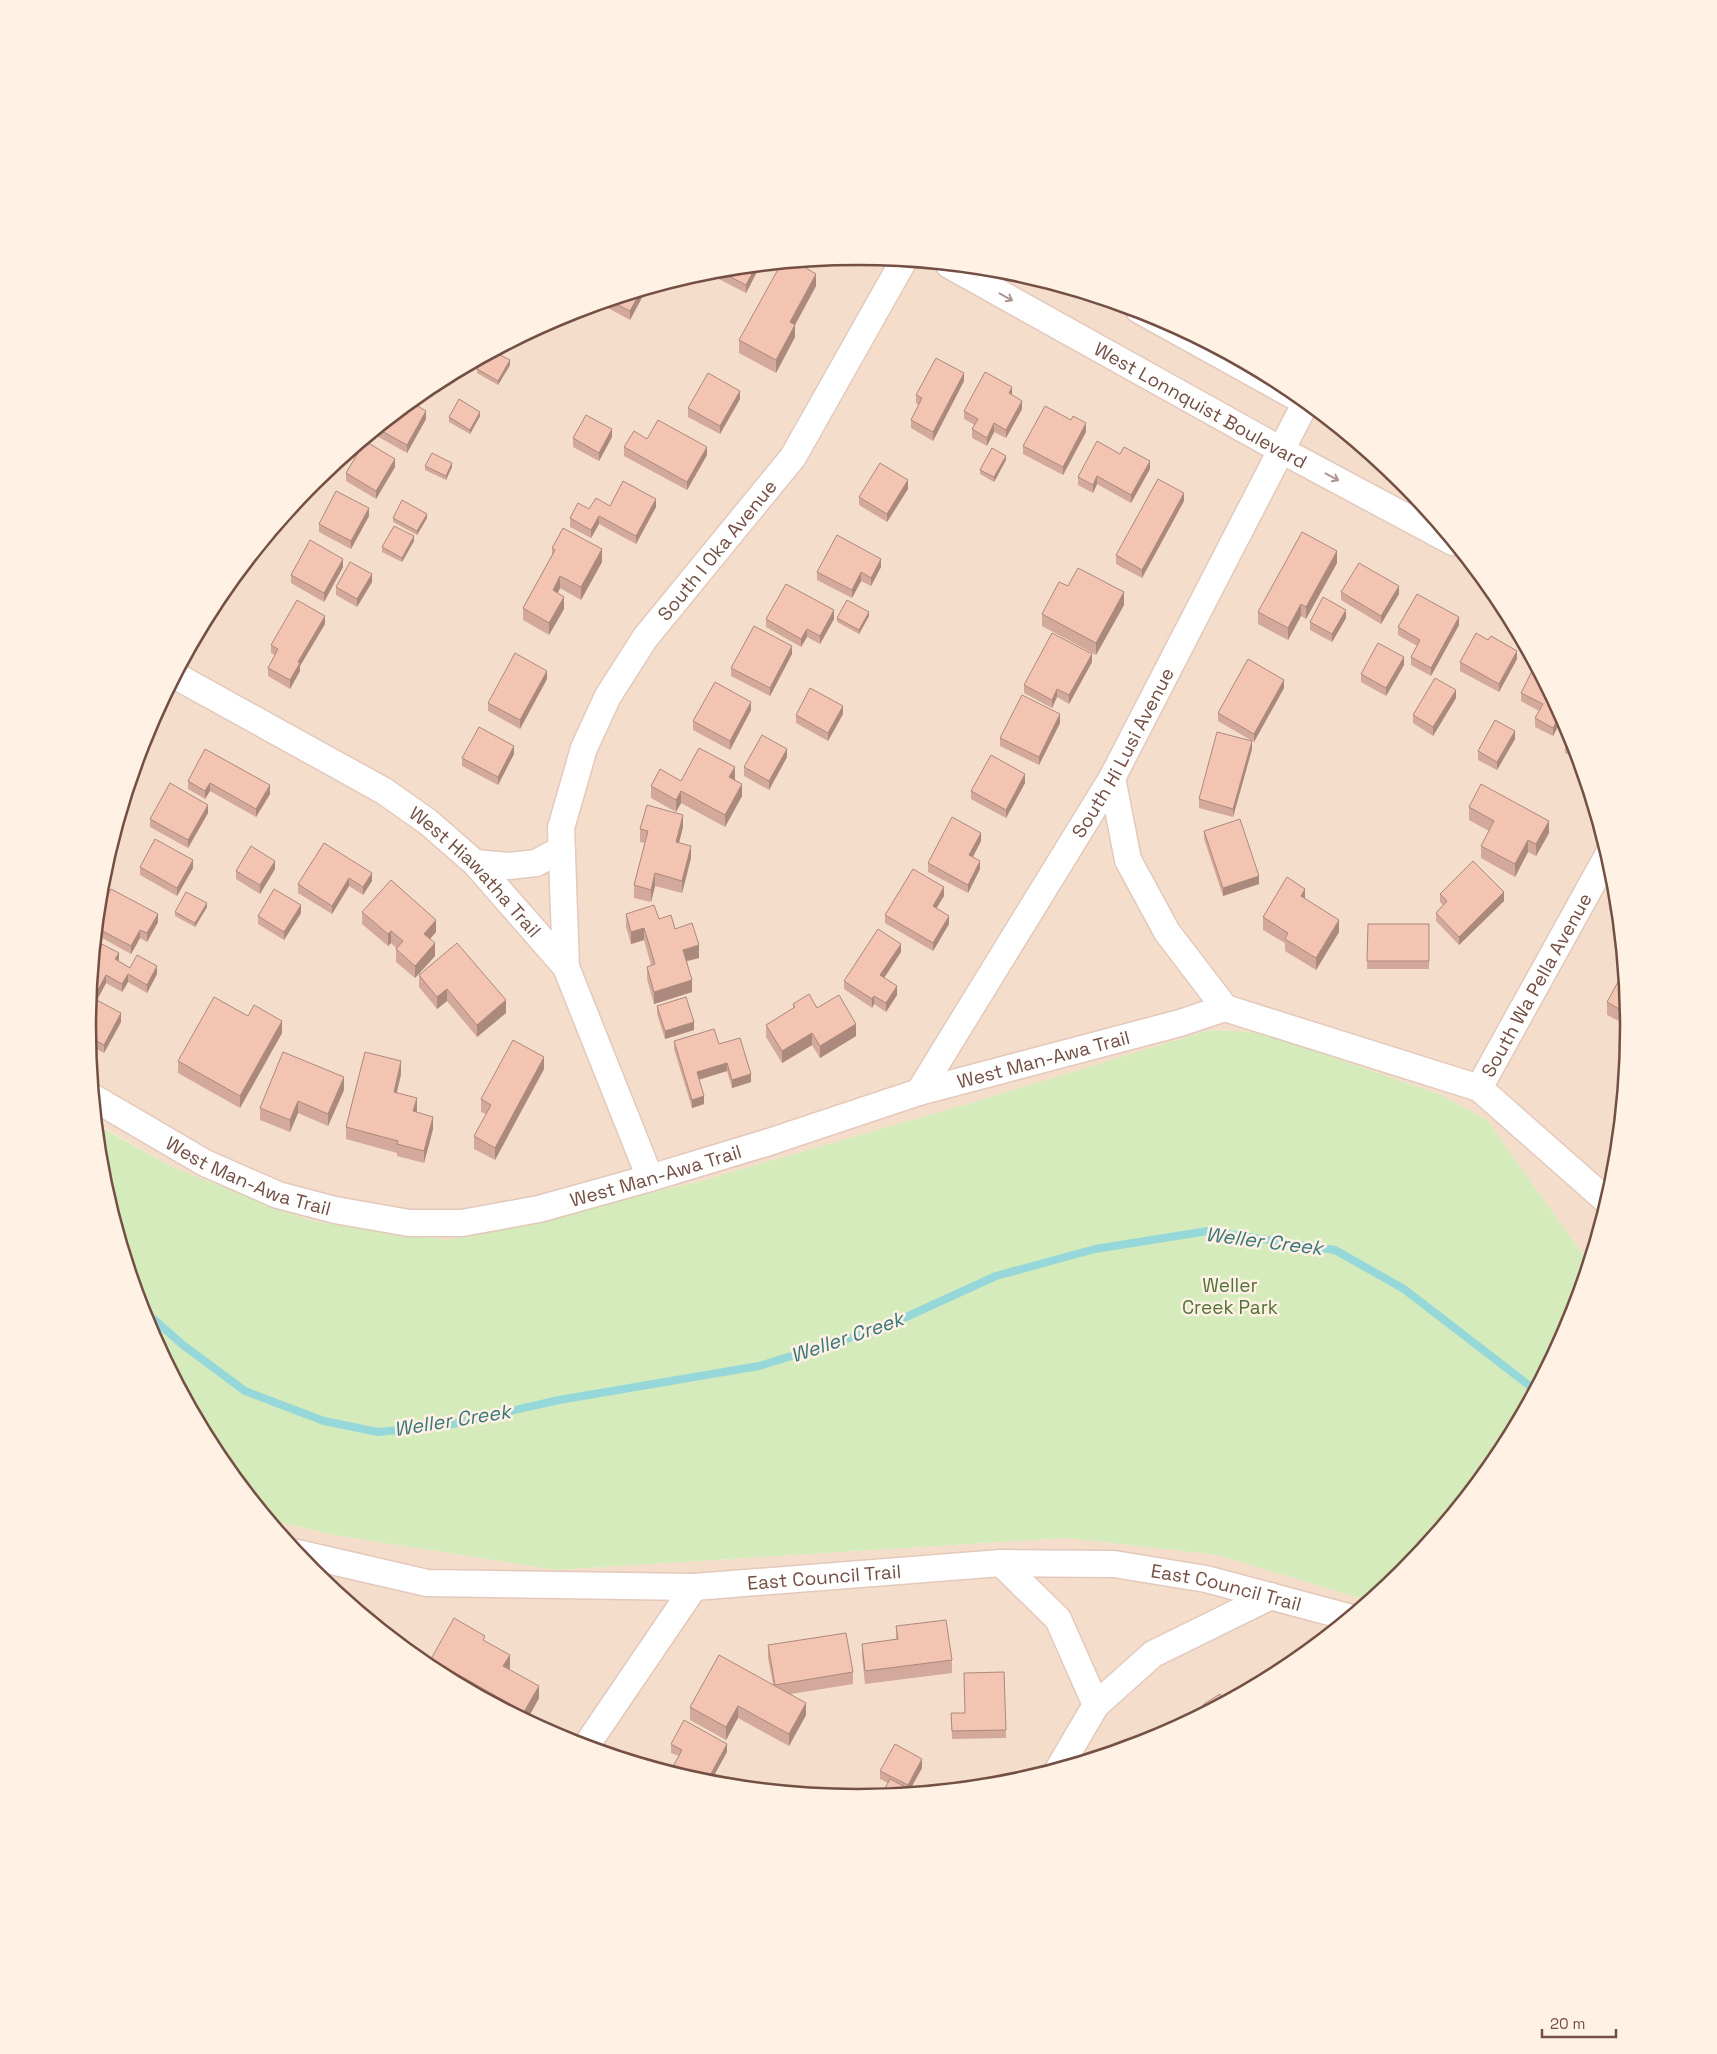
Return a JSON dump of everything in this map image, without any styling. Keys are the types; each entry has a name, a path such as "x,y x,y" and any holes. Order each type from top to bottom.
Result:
{"street":[{"name":"South I Oka Avenue","path":"566,966 561,828 584,748 608,696 645,638 793,457 901,266"},
{"name":"West Lonnquist Boulevard","path":"961,271 1281,450 1441,536"},
{"name":"South Hi Lusi Avenue","path":"919,1092 1112,778 1304,408"},
{"name":"West Hiawatha Trail","path":"181,679 384,790 428,822 475,863 566,966 650,1178"},
{"path":"1112,778 1128,860 1167,932 1225,1008 1479,1088 1602,1195"},
{"path":"475,863 509,866 536,863 562,849"},
{"name":"South Wa Pella Avenue","path":"1479,1088 1603,864"},
{"name":"West Man-Awa Trail","path":"101,1102 205,1163 278,1195 335,1210 409,1222 462,1223 539,1209 650,1178 769,1142 919,1092 1180,1024 1225,1008"},
{"name":"East Council Trail","path":"310,1556 427,1583 694,1587 1001,1563 1114,1564 1206,1579 1342,1616"},
{"path":"1001,1563 1058,1619 1096,1705"},
{"path":"590,1740 694,1587"},
{"path":"1063,1761 1096,1705 1153,1654 1271,1596"}],"shaded area":[{"path":"858,265 908,266 958,271 1007,279 1104,305 1150,323 1196,343 1282,393 1323,422 1397,488 1432,524 1492,604 1519,646 1563,735 1595,830 1606,878 1619,977 1621,1027 1619,1077 1606,1176 1595,1224 1585,1257 1487,1120 1442,1095 1259,1032 1209,1030 971,1103 697,1182 447,1240 311,1221 172,1167 103,1128 98,1077 96,1027 98,977 111,878 122,830 154,735 198,646 254,563 285,524 356,454 394,422 435,393 521,343 613,305 710,279 759,271 809,266"},
{"path":"278,1522 334,1535 555,1570 1067,1538 1218,1555 1362,1599 1323,1632 1282,1661 1240,1687 1196,1711 1104,1749 1007,1775 958,1783 908,1788 809,1788 759,1783 710,1775 661,1763 613,1749 521,1711 435,1661 394,1632 320,1566"}],"green space":[{"name":"Weller Creek Park","path":"1209,1030 1259,1032 1442,1095 1487,1120 1585,1257 1563,1319 1542,1364 1519,1408 1492,1450 1432,1530 1362,1599 1218,1555 1067,1538 555,1570 334,1535 278,1522 225,1450 198,1408 154,1319 122,1224 111,1176 103,1129 172,1167 311,1221 447,1240 697,1182 971,1103"}],"building":[{"path":"804,267 816,274 790,322 795,325 776,360 739,340 778,269"},
{"path":"753,272 746,285 729,276"},
{"path":"637,298 630,311 616,304"},
{"path":"499,355 510,360 498,381 477,369 479,366"},
{"path":"936,358 964,373 933,432 911,420 922,398 916,395"},
{"path":"985,372 1012,387 1009,393 1022,401 1006,430 994,423 987,438 972,429 978,419 964,411"},
{"path":"708,373 740,391 720,426 688,408"},
{"path":"459,399 480,412 470,430 449,417"},
{"path":"417,406 426,411 407,445 383,432"},
{"path":"1045,406 1071,420 1073,416 1086,423 1063,467 1023,446"},
{"path":"586,415 612,429 599,453 573,438"},
{"path":"658,420 707,447 687,482 624,447 634,431 647,439"},
{"path":"1097,441 1120,454 1124,447 1150,461 1131,495 1097,476 1093,485 1078,477"},
{"path":"369,443 395,459 376,491 346,473 359,452"},
{"path":"992,448 1006,456 994,477 980,470"},
{"path":"432,453 452,463 446,476 425,466"},
{"path":"880,463 908,480 887,514 859,497"},
{"path":"1158,479 1184,493 1142,570 1116,555"},
{"path":"623,481 656,499 636,536 599,516 591,530 570,518 578,503 589,509 596,498 610,506"},
{"path":"336,491 369,508 351,541 319,524"},
{"path":"402,500 427,514 417,531 393,518"},
{"path":"394,526 414,536 402,558 382,547"},
{"path":"563,528 602,549 581,587 560,576 553,590 564,597 549,623 523,608 555,550 552,548"},
{"path":"1302,532 1337,551 1306,607 1301,604 1288,628 1258,612"},
{"path":"837,535 881,559 871,578 861,572 852,590 817,572"},
{"path":"310,540 343,559 324,593 291,575"},
{"path":"350,562 372,574 357,599 336,587"},
{"path":"1359,563 1399,586 1381,616 1341,592"},
{"path":"1078,568 1124,592 1096,643 1042,614 1059,582 1068,586"},
{"path":"786,584 834,610 820,636 807,629 801,639 766,619"},
{"path":"1417,594 1459,617 1431,668 1411,657 1420,640 1398,627"},
{"path":"1323,597 1346,610 1332,634 1310,622"},
{"path":"297,600 325,616 298,662 300,663 290,680 268,668 278,649 271,645"},
{"path":"847,600 869,612 859,630 837,618"},
{"path":"754,626 792,646 770,688 731,668"},
{"path":"1052,633 1092,654 1069,695 1057,689 1052,700 1024,685"},
{"path":"1476,633 1488,640 1491,636 1517,651 1499,684 1460,662"},
{"path":"1378,643 1404,657 1386,688 1361,674"},
{"path":"515,653 547,671 520,720 488,703"},
{"path":"1248,659 1284,680 1254,734 1218,713"},
{"path":"1532,671 1557,721 1553,728 1535,718 1543,704 1521,693"},
{"path":"1435,678 1456,690 1433,727 1413,715"},
{"path":"715,682 751,702 730,741 693,721"},
{"path":"810,688 843,706 828,733 796,715"},
{"path":"1022,695 1060,714 1039,757 1000,738"},
{"path":"1495,720 1515,731 1497,762 1478,751"},
{"path":"479,727 514,746 498,777 462,758"},
{"path":"1217,732 1252,741 1233,809 1199,799"},
{"path":"762,735 787,749 769,781 744,767"},
{"path":"699,748 735,767 729,777 742,784 725,815 681,791 676,800 651,786 660,769 681,781"},
{"path":"205,749 270,785 256,809 210,783 205,791 188,781"},
{"path":"991,755 1025,774 1006,810 971,791"},
{"path":"170,783 208,805 188,840 150,819"},
{"path":"1481,784 1549,821 1536,844 1528,840 1515,864 1481,846 1494,821 1469,807"},
{"path":"647,805 683,815 676,842 691,846 682,881 655,873 651,890 634,885 648,831 640,829"},
{"path":"952,817 981,833 969,855 980,861 968,885 928,863"},
{"path":"1240,819 1259,876 1223,888 1204,831"},
{"path":"155,839 193,860 177,888 140,867"},
{"path":"324,843 372,873 363,887 349,878 332,906 298,884"},
{"path":"251,846 275,861 260,885 236,871"},
{"path":"1473,861 1504,892 1459,937 1436,913 1447,901 1440,894"},
{"path":"913,869 944,887 933,906 949,916 933,943 885,915"},
{"path":"1287,877 1305,889 1301,896 1339,920 1316,958 1285,939 1288,933 1263,917"},
{"path":"391,880 436,920 424,934 435,943 415,966 396,949 403,941 391,931 388,934 362,912"},
{"path":"111,889 158,914 147,933 140,930 131,946 103,931 109,894"},
{"path":"274,889 301,905 284,932 258,916"},
{"path":"186,892 207,903 195,923 175,912"},
{"path":"654,905 659,919 671,915 675,929 692,923 699,945 683,950 692,980 654,992 647,967 655,964 644,928 631,932 626,914"},
{"path":"1368,924 1429,924 1429,961 1367,961"},
{"path":"878,929 901,944 880,975 897,986 886,1003 874,996 872,999 844,981"},
{"path":"457,943 506,1000 477,1025 447,989 437,997 419,975"},
{"path":"101,944 119,953 115,959 130,968 137,955 157,966 147,985 128,974 122,984 106,975 97,991"},
{"path":"1619,980 1619,1009 1607,1002"},
{"path":"809,994 817,1008 839,995 856,1024 820,1046 812,1033 782,1051 766,1025 795,1007 793,1004"},
{"path":"214,997 248,1016 254,1005 282,1021 240,1096 178,1061"},
{"path":"686,997 694,1022 665,1031 657,1006"},
{"path":"97,1000 121,1013 104,1045 97,1041"},
{"path":"714,1029 719,1044 740,1038 751,1074 732,1080 727,1063 697,1072 704,1096 692,1100 674,1041"},
{"path":"513,1040 544,1057 495,1148 474,1136 491,1105 481,1099"},
{"path":"283,1052 344,1077 328,1114 298,1101 290,1120 260,1108"},
{"path":"365,1052 401,1061 394,1092 417,1098 413,1111 433,1117 424,1151 397,1144 398,1141 346,1127"},
{"path":"454,1618 485,1636 483,1640 510,1655 503,1666 539,1686 524,1712 431,1658"},
{"path":"946,1620 952,1660 865,1671 862,1644 898,1639 896,1626"},
{"path":"846,1633 853,1672 775,1685 768,1645"},
{"path":"719,1655 806,1703 789,1734 738,1706 726,1727 690,1707"},
{"path":"1004,1672 1006,1730 952,1731 951,1713 965,1713 964,1673"},
{"path":"1220,1694 1222,1697 1202,1708 1204,1704"},
{"path":"684,1720 727,1744 710,1775 673,1766 682,1750 671,1744"},
{"path":"895,1744 922,1759 908,1785 880,1771"},
{"path":"890,1779 907,1788 885,1788"}],"waterway":[{"name":"Weller Creek","path":"154,1320 183,1345 245,1391 324,1421 378,1432 448,1425 559,1400 759,1366 882,1328 996,1276 1095,1249 1208,1231 1335,1250 1404,1289 1530,1386"}]}
